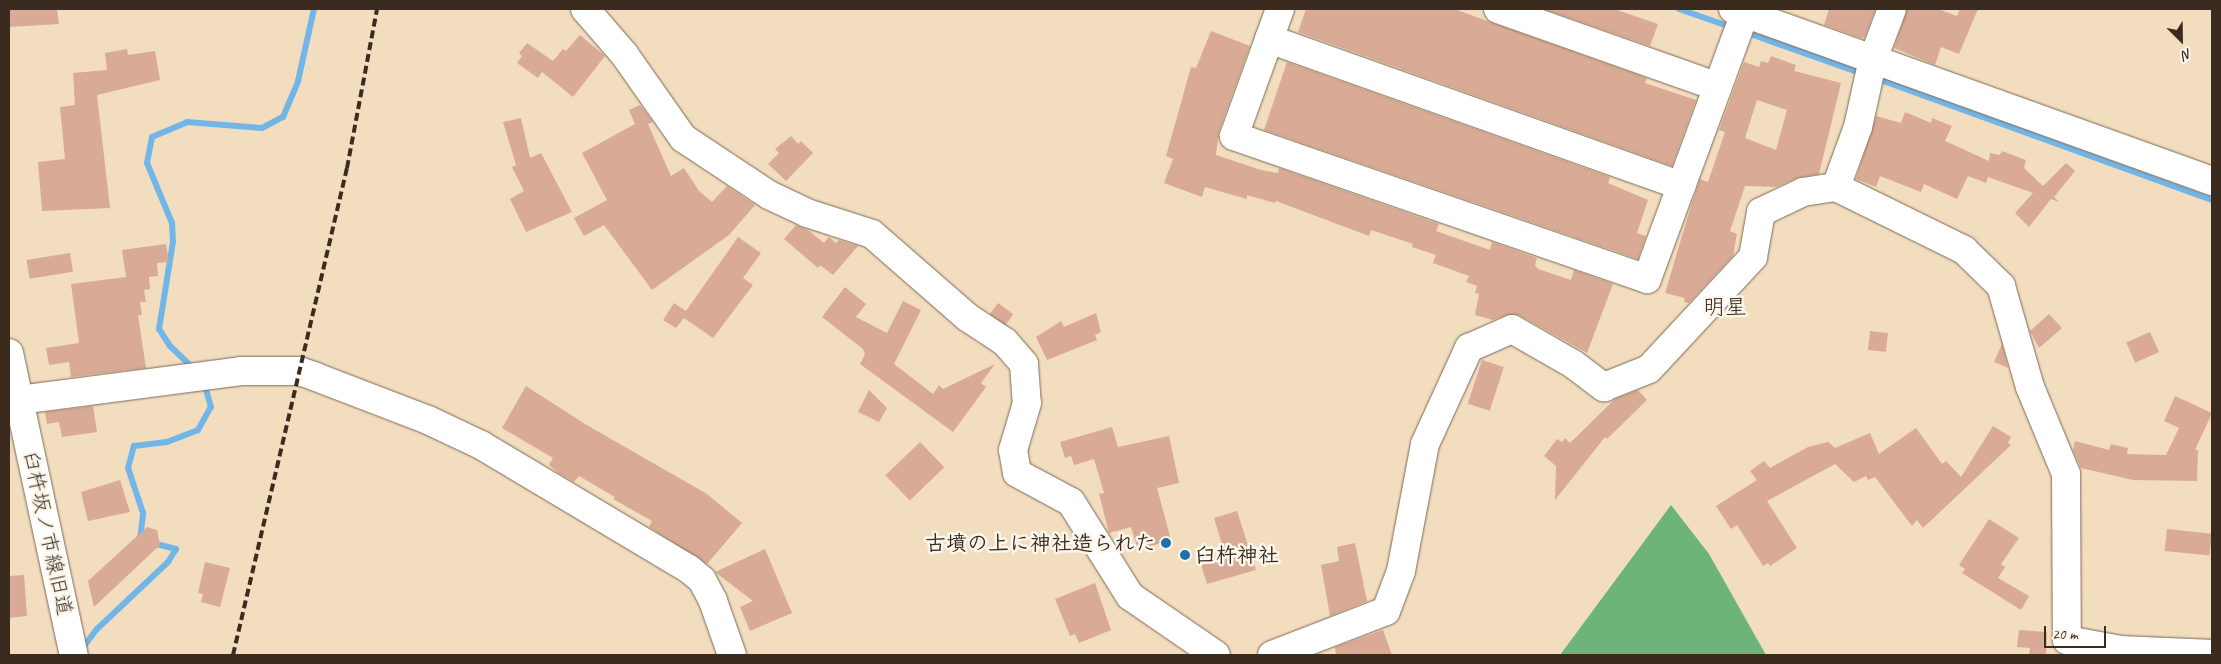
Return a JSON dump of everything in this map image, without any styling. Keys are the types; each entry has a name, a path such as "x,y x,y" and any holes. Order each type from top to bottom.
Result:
{"street":[{"path":"585,9 624,54 683,138 769,196 807,213 872,234 967,317 1005,342 1024,364 1027,403 1013,450 1017,473 1071,502 1130,596 1216,655"},
{"path":"1280,9 1234,136 1648,279 1718,87 1739,19 1870,70 2212,181"},
{"path":"1498,9 1718,87"},
{"path":"1836,186 1858,127 1870,70 1892,9"},
{"path":"1269,39 1682,186"},
{"path":"1272,655 1386,612 1401,571 1426,444 1469,348 1512,330 1573,364 1604,387 1649,369 1753,258 1762,212 1803,192 1836,186 1964,250 2001,286 2030,386 2066,474 2067,640 2121,650 2212,654"},
{"name":"臼杵坂ノ市線旧道","path":"9,353 14,403 74,655"},
{"path":"14,403 240,371 298,371 428,420 481,445 702,580 720,616 732,655"}],"green space":[{"path":"1671,505 1709,554 1766,655 1560,655"}],"building":[{"path":"9,9 57,9 59,24 9,27"},
{"path":"1306,9 1454,9 1647,78 1645,83 1696,100 1672,166 1298,32"},
{"path":"1544,9 1614,9 1658,24 1650,46"},
{"path":"1829,9 1875,10 1865,37 1861,38 1824,25"},
{"path":"1907,9 1938,9 1957,16 1960,9 1978,9 1959,54 1941,47 1935,65 1894,48"},
{"path":"1211,31 1250,46 1219,131 1216,155 1261,170 1278,173 1279,168 1439,224 1436,231 1490,250 1492,242 1537,258 1535,265 1538,269 1571,280 1574,270 1613,284 1587,353 1519,315 1506,315 1493,320 1475,315 1479,294 1475,293 1477,286 1466,282 1469,276 1433,263 1436,255 1412,247 1413,244 1371,230 1369,236 1276,201 1275,203 1247,195 1247,199 1205,187 1202,197 1164,183 1173,159 1166,156 1191,67 1196,68"},
{"path":"580,35 605,56 573,97 542,72 538,78 517,63 522,56 519,53 527,43 553,61 563,49 566,51"},
{"path":"127,49 128,55 155,51 160,80 97,95 110,208 42,211 38,162 65,159 60,107 75,105 73,73 107,70 105,53"},
{"path":"1771,56 1796,65 1794,71 1841,83 1819,174 1797,178 1776,187 1745,186 1730,231 1737,234 1733,256 1689,303 1684,302 1685,298 1665,293 1700,179 1708,182 1725,132 1719,130 1744,62 1759,67 1761,61 1768,63","holes":["1757,100 1787,110 1776,150 1745,138"]},
{"path":"1287,62 1610,177 1608,183 1648,200 1637,233 1646,236 1638,259 1264,130"},
{"path":"640,105 653,122 648,124 671,176 684,168 699,191 712,202 727,186 755,205 729,235 652,290 604,225 584,236 574,218 607,200 582,153 635,124 629,110"},
{"path":"1905,112 1931,123 1932,118 1952,126 1945,141 1989,161 1990,153 2000,155 2002,151 2026,160 2024,168 2043,186 2066,163 2075,171 2054,197 2059,202 2051,199 2029,227 2015,213 2033,193 1988,177 1986,183 1968,176 1957,199 1924,184 1921,192 1880,176 1876,187 1856,179 1876,116 1901,123"},
{"path":"521,118 530,158 541,153 572,212 526,232 510,199 524,191 512,167 516,165 503,122"},
{"path":"791,136 798,144 801,141 813,153 786,181 768,164 779,153 775,149"},
{"path":"796,225 808,230 824,243 829,237 836,243 839,240 858,246 833,275 820,265 818,268 784,239"},
{"path":"738,237 761,253 743,278 753,285 713,338 684,318 676,328 663,320 674,303 686,311"},
{"path":"166,244 169,262 157,263 158,276 149,277 150,289 144,290 146,302 140,302 142,315 138,315 146,368 71,377 69,362 49,365 46,348 79,343 71,284 126,277 122,250"},
{"path":"70,253 73,272 30,279 27,260"},
{"path":"845,287 866,304 856,317 887,333 903,301 921,310 894,364 933,394 939,385 943,389 995,364 981,383 986,387 953,432 860,364 865,354 863,349 822,317"},
{"path":"998,303 1013,314 1005,325 990,314"},
{"path":"1096,313 1101,332 1095,335 1097,340 1047,360 1036,337 1061,321 1064,327"},
{"path":"2049,314 2062,328 2039,348 2030,331"},
{"path":"1870,331 1888,333 1886,352 1868,350"},
{"path":"2150,332 2159,352 2135,363 2126,343"},
{"path":"2002,344 2008,368 1994,362"},
{"path":"1482,360 1504,367 1490,411 1468,404"},
{"path":"526,386 585,424 707,494 742,523 707,564 649,527 652,521 613,499 615,497 579,476 574,482 560,474 549,465 553,458 502,428"},
{"path":"869,390 887,408 879,422 858,412"},
{"path":"1638,390 1647,400 1607,439 1605,437 1555,500 1556,466 1544,456 1557,439 1562,442 1565,438 1570,443 1615,399"},
{"path":"2175,396 2212,413 2195,450 2198,450 2197,481 2133,480 2081,468 2073,450 2075,441 2109,450 2111,444 2128,448 2127,454 2166,455 2179,428 2164,421"},
{"path":"93,406 97,432 62,437 59,422 47,424 45,412"},
{"path":"1993,426 2011,437 2008,443 2011,445 1923,528 1917,520 1912,526 1875,477 1868,480 1866,476 1854,482 1835,464 1767,501 1797,548 1770,566 1768,563 1763,566 1737,525 1731,529 1716,506 1757,480 1750,471 1764,461 1770,468 1808,447 1828,442 1835,448 1870,433 1879,454 1916,428 1942,464 1946,461 1961,477"},
{"path":"1112,427 1118,447 1169,436 1179,483 1157,488 1171,540 1138,550 1131,527 1109,533 1099,494 1104,493 1094,459 1074,465 1071,456 1065,458 1060,442"},
{"path":"920,442 944,467 910,501 885,475"},
{"path":"120,480 130,512 88,521 81,492"},
{"path":"1237,511 1256,570 1207,584 1200,561 1225,554 1214,518"},
{"path":"1989,519 2019,538 2001,564 2005,567 1998,578 2029,596 2021,610 1962,573 1965,569 1959,565"},
{"path":"147,527 157,530 160,545 94,607 88,581"},
{"path":"2167,529 2212,534 2209,556 2165,551"},
{"path":"1355,543 1367,601 1330,616 1321,565 1339,561 1337,547"},
{"path":"765,549 792,613 750,631 740,607 753,601 715,572"},
{"path":"205,562 230,568 220,607 201,602 203,594 198,593"},
{"path":"24,575 27,616 9,618 9,576"},
{"path":"1095,583 1111,630 1079,643 1075,634 1070,636 1055,599"},
{"path":"1383,630 1392,655 1336,655 1335,647"},
{"path":"2019,630 2047,632 2046,655 2029,655 2030,648 2017,647"}],"waterway":[{"path":"196,371 170,346 159,329 173,242 172,223 147,163 152,137 187,122 262,128 283,117 298,81 314,9"},
{"path":"1679,9 1734,28"},
{"path":"1745,32 1863,74"},
{"path":"1875,78 2212,200"},
{"path":"140,539 143,513 128,468 134,446 167,442 198,430 211,407 204,383"},
{"path":"81,650 97,629 168,562 176,549 152,543"}],"railway":[{"path":"233,655 347,168 377,9"}],"place":[{"name":"古墳の上に神社造られた","path":"1166,543"},
{"name":"臼杵神社","path":"1185,555"}],"district":[{"name":"明星","path":"1725,308"}]}
